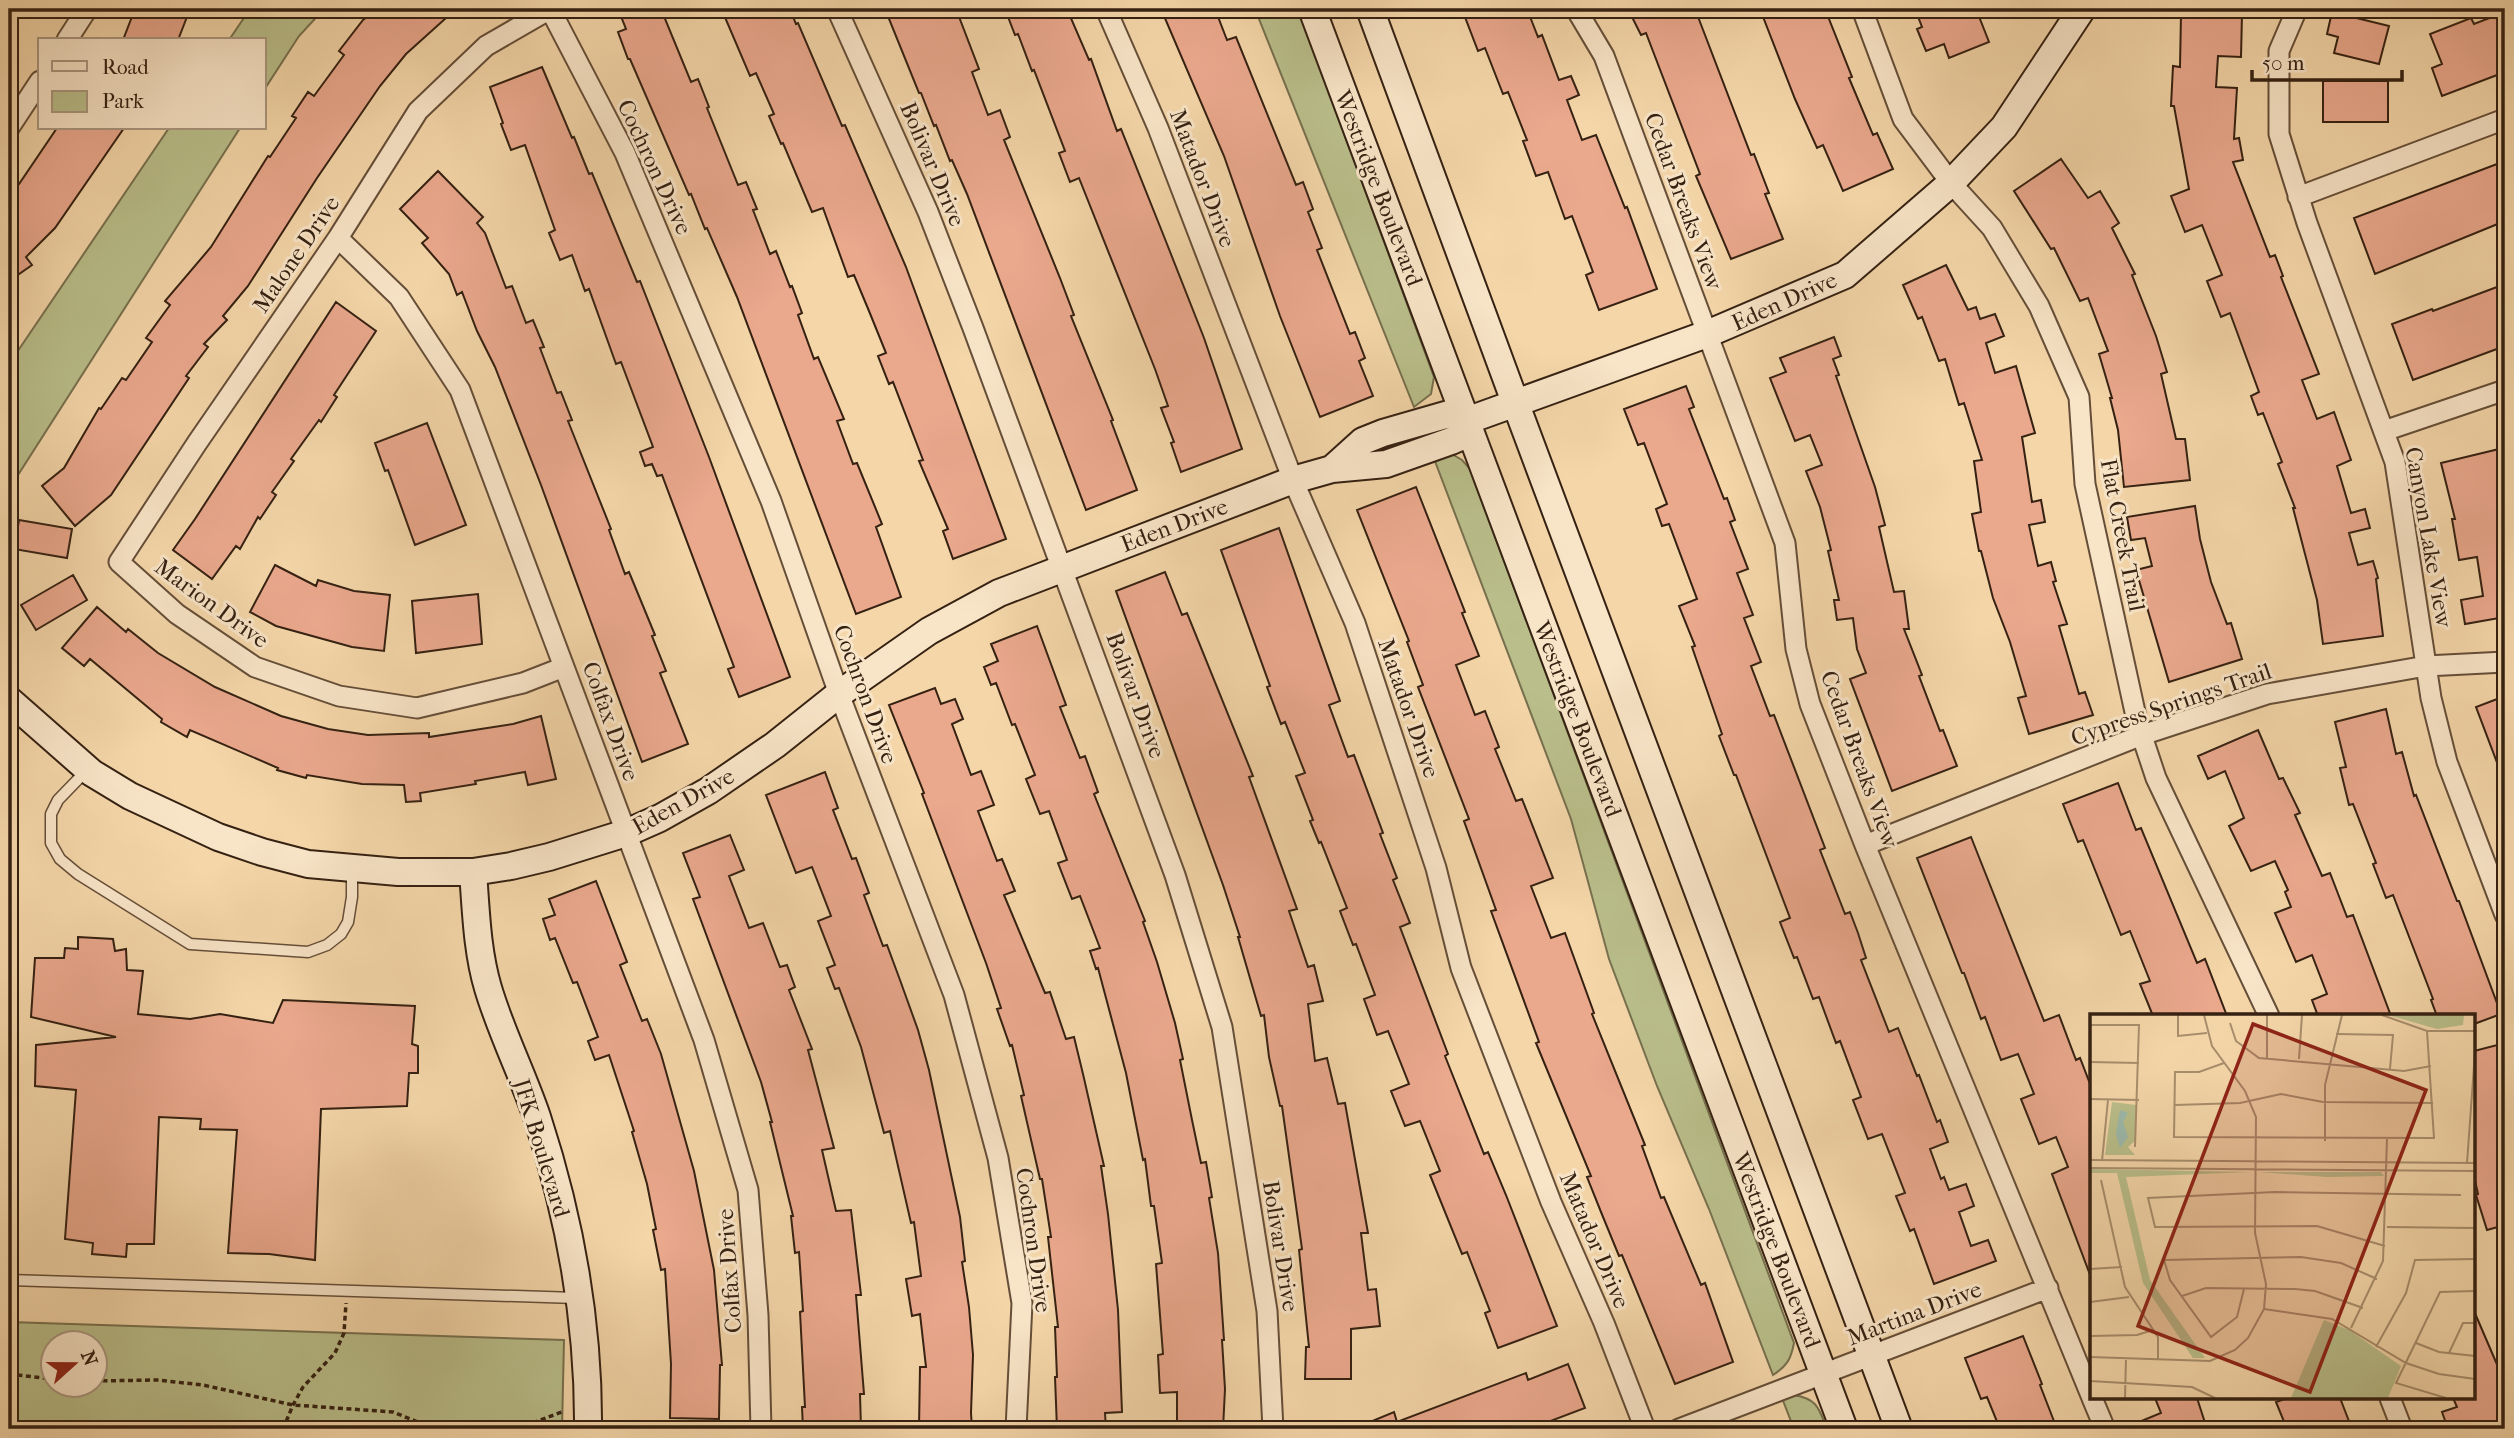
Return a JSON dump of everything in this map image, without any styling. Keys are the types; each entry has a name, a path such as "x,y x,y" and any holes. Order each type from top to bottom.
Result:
{"main road":[{"name":"Westridge Boulevard","path":"1312,9 1844,1429"},
{"path":"1370,9 1514,402 1899,1429"},
{"name":"Eden Drive","path":"15,710 87,769 130,796 218,837 308,864 352,869 473,872 549,858 626,833 708,792 929,631 999,593 1293,480 1332,469 1386,464 1460,437 1466,421 1707,334 1844,275 1951,183 2004,127 2082,9"},
{"name":"JFK Boulevard","path":"473,872 479,947 487,985 536,1116 565,1217 580,1298 588,1420"}],"street":[{"path":"68,38 87,9"},
{"name":"Malone Drive","path":"119,562 338,238 418,111 486,46 550,9"},
{"name":"Cochron Drive","path":"550,9 625,153 771,501 839,694 954,995 998,1158 1022,1303 1016,1429"},
{"name":"Bolivar Drive","path":"837,9 928,212 1175,875 1222,1027 1267,1311 1273,1429"},
{"name":"Matador Drive","path":"1106,9 1158,128 1293,480 1355,624 1436,868 1461,968 1551,1202 1604,1323 1645,1429"},
{"name":"Cedar Breaks View","path":"1577,9 1604,56 1785,543 1796,649 1810,704 1865,845 2090,1393"},
{"name":"Flat Creek Trail","path":"1862,9 1903,118 1951,183 1992,228 2039,306 2079,397 2085,484 2142,735 2156,778 2268,1014"},
{"name":"Canyon Lake View","path":"2297,9 2279,51 2279,134 2298,197 2395,462 2426,666 2447,762 2505,915"},
{"path":"10,123 38,84"},
{"path":"2298,197 2505,118"},
{"name":"Colfax Drive","path":"338,238 399,298 460,390 704,1040 748,1190 758,1315 761,1429"},
{"path":"2384,431 2505,390"},
{"name":"Marion Drive","path":"119,562 177,614 255,667 340,696 417,708 523,683 564,667"},
{"name":"Cypress Springs Trail","path":"1865,845 2142,735 2267,694 2426,666 2505,662"},
{"name":"Martina Drive","path":"1679,1429 2048,1288"},
{"name":"Cedar Breaks View","path":"2093,1400 2105,1429"},
{"path":"2391,1400 2402,1429"}],"lane":[{"path":"87,769 58,800 51,814 51,843 60,859 78,874 190,944 308,952 327,945 341,934 348,922 352,897 352,869"},
{"path":"9,1280 580,1298"}],"path":[{"path":"283,1429 303,1387 335,1353 344,1333 347,1291"},
{"path":"9,1374 38,1377"},
{"path":"108,1381 158,1381 203,1385 293,1405 393,1412 435,1429"},
{"path":"517,1429 562,1411 588,1420"}],"green space":[{"path":"250,9 324,9 299,36 266,87 266,38 230,38"},
{"path":"1255,9 1298,9 1434,377 1431,394 1414,407"},
{"path":"168,130 239,130 9,489 9,364"},
{"path":"1450,453 1470,469 1794,1343 1788,1362 1773,1375 1609,959 1571,819 1433,456"},
{"path":"9,1322 564,1340 562,1429 9,1429"},
{"path":"1794,1395 1813,1402 1827,1429 1794,1429 1782,1398"}],"building":[{"path":"135,9 190,9 179,38 124,38"},
{"path":"377,9 456,9 406,54 380,86 248,286 223,316 227,320 204,344 208,347 186,376 189,378 111,495 75,526 42,486 64,468 99,408 101,409 122,378 126,380 152,342 146,338 170,305 165,301 211,247 268,156 270,157 296,118 292,116 308,92 314,96 344,55 339,51 363,20"},
{"path":"618,9 661,9 691,82 698,79 738,185 746,182 757,209 753,210 770,254 776,251 790,287 792,286 802,313 798,315 814,359 818,357 844,419 837,421 853,464 857,463 882,524 876,527 901,597 856,614 737,297 628,59 618,32 626,29"},
{"path":"738,9 790,9 796,24 798,23 906,267 1006,539 953,559 943,531 948,529 919,461 923,460 893,382 889,384 878,356 886,353 854,275 848,277 823,208 812,212 769,116 774,114 756,73 750,76 724,15"},
{"path":"885,9 956,9 979,69 972,72 988,115 1000,110 1010,137 1004,140 1060,278 1074,315 1071,316 1113,420 1111,421 1137,490 1086,510 967,194 919,93"},
{"path":"1005,9 1067,9 1089,60 1091,59 1117,131 1121,129 1165,239 1204,338 1242,449 1181,472 1171,443 1174,442 1161,408 1168,406 1155,369 1079,178 1070,182 1059,153 1065,151 1034,70 1032,71"},
{"path":"1161,9 1215,9 1227,40 1236,37 1296,185 1303,182 1313,209 1308,212 1322,248 1317,250 1350,334 1355,332 1365,358 1359,361 1373,396 1320,417 1280,316 1224,156"},
{"path":"1489,9 1527,9 1538,37 1542,35 1559,80 1571,76 1579,95 1567,100 1582,140 1596,135 1625,208 1627,207 1657,289 1599,310 1586,275 1593,272 1572,216 1565,219 1548,172 1536,176 1523,141 1527,140 1508,92 1503,94 1485,48 1478,51 1465,17"},
{"path":"1628,9 1695,9 1751,155 1754,154 1769,193 1765,194 1783,239 1731,259 1696,176 1700,174 1646,33 1641,35"},
{"path":"1760,9 1825,9 1852,77 1849,78 1873,135 1877,133 1893,169 1843,191 1823,145 1817,148"},
{"path":"1915,9 1976,9 1989,42 1949,58 1944,44 1926,51 1917,29 1922,27"},
{"path":"2332,12 2389,26 2379,64 2334,53 2338,37 2327,34"},
{"path":"2505,12 2505,72 2442,96 2432,68 2442,64 2430,34 2471,18 2474,24"},
{"path":"2181,14 2242,14 2241,57 2218,56 2216,87 2237,88 2234,139 2239,138 2243,160 2233,162 2270,257 2275,255 2319,374 2302,380 2317,419 2334,412 2351,460 2337,466 2351,513 2365,509 2370,528 2349,533 2358,565 2373,561 2378,578 2383,636 2323,644 2317,600 2295,508 2278,464 2282,462 2263,413 2258,415 2251,396 2259,392 2230,313 2221,317 2207,281 2222,275 2202,225 2185,232 2171,196 2189,189 2174,106 2171,106 2173,66 2180,67"},
{"path":"542,67 572,138 574,137 589,174 592,173 637,282 640,281 709,457 790,677 739,697 728,669 734,667 662,475 657,476 652,464 645,466 640,452 653,447 621,362 616,364 589,289 585,291 572,255 560,260 549,233 555,230 525,145 511,150 501,124 503,123 490,87"},
{"path":"2323,81 2388,81 2388,122 2323,122"},
{"path":"56,130 123,130 55,228 26,257 32,265 9,281 9,194 19,184"},
{"path":"2061,159 2088,198 2100,191 2119,223 2112,228 2135,274 2132,275 2156,336 2167,372 2161,374 2176,439 2185,439 2190,480 2124,487 2112,398 2099,354 2108,351 2088,298 2080,301 2054,248 2051,249 2014,191"},
{"path":"2505,161 2505,221 2375,274 2354,218"},
{"path":"438,171 483,217 477,223 485,233 506,288 512,286 526,323 533,320 544,347 540,348 557,393 561,392 572,420 568,421 611,529 609,530 625,574 629,572 655,635 652,636 666,671 660,673 688,744 642,762 495,367 462,292 457,295 449,274 422,243 428,238 400,209"},
{"path":"1946,265 1968,310 1976,307 1980,319 1995,314 2004,336 1986,343 1995,373 2016,366 2035,433 2022,437 2032,502 2041,500 2045,522 2029,525 2038,566 2051,562 2056,581 2053,582 2067,624 2059,626 2079,694 2085,692 2093,715 2029,734 2018,698 2026,696 1979,551 1972,514 1981,512 1974,461 1982,460 1964,403 1959,405 1945,359 1939,361 1922,317 1918,319 1903,285"},
{"path":"2505,284 2505,346 2413,380 2392,324"},
{"path":"336,302 376,331 334,395 337,397 321,422 319,420 291,459 294,461 272,492 276,495 260,519 258,517 240,549 236,546 212,579 173,550"},
{"path":"1834,337 1841,356 1833,359 1839,375 1836,376 1875,487 1885,525 1879,527 1894,592 1904,591 1909,629 1904,629 1940,731 1943,730 1957,766 1892,791 1850,679 1866,673 1857,649 1853,618 1837,620 1834,600 1839,600 1828,551 1831,550 1820,507 1806,471 1822,465 1810,435 1795,441 1770,378 1786,372 1780,358"},
{"path":"1686,386 1694,407 1689,409 1724,499 1727,498 1735,520 1730,522 1748,569 1737,573 1753,615 1744,618 1761,662 1751,666 1770,716 1774,715 1825,848 1820,850 1845,914 1850,912 1858,933 1866,958 1861,960 1889,1032 1898,1028 1937,1122 1940,1120 1948,1142 1930,1149 1941,1179 1944,1177 1949,1190 1966,1184 1974,1206 1959,1212 1971,1246 1988,1240 1996,1261 1934,1284 1914,1229 1910,1231 1896,1196 1905,1193 1882,1134 1868,1139 1853,1100 1861,1097 1840,1041 1836,1043 1819,997 1813,999 1780,922 1790,918 1719,736 1722,734 1692,647 1695,646 1679,606 1697,599 1669,524 1662,526 1656,509 1667,504 1644,443 1638,445 1624,409"},
{"path":"427,423 466,525 415,545 388,470 385,471 375,443"},
{"path":"2499,449 2505,476 2505,617 2465,624 2461,600 2483,596 2477,557 2459,560 2452,519 2455,519 2441,463"},
{"path":"1416,487 1465,612 1462,613 1479,656 1456,665 1475,715 1485,711 1499,747 1495,749 1516,801 1522,799 1553,878 1531,886 1551,938 1565,933 1594,1013 1592,1014 1645,1145 1642,1146 1661,1198 1664,1197 1701,1285 1705,1283 1733,1362 1675,1384 1622,1255 1619,1256 1601,1212 1587,1177 1591,1176 1536,1043 1539,1042 1491,911 1496,910 1464,821 1469,819 1418,687 1423,685 1407,642 1409,641 1357,510"},
{"path":"2195,506 2211,582 2227,624 2231,623 2242,659 2169,682 2136,570 2152,566 2145,538 2131,540 2127,517"},
{"path":"19,520 72,529 67,558 14,549"},
{"path":"1279,528 1340,701 1329,705 1348,757 1354,755 1397,878 1393,880 1410,923 1400,927 1448,1054 1445,1056 1484,1154 1488,1152 1506,1195 1557,1326 1498,1348 1485,1313 1490,1311 1467,1252 1462,1254 1430,1175 1440,1171 1420,1121 1405,1126 1391,1091 1409,1084 1388,1031 1377,1035 1364,999 1375,995 1340,911 1347,908 1310,821 1313,820 1296,776 1305,773 1285,722 1281,724 1267,687 1270,686 1221,550"},
{"path":"275,565 316,586 318,580 354,591 390,595 384,651 352,647 276,626 250,612"},
{"path":"1165,572 1182,615 1187,613 1253,776 1249,777 1297,909 1289,911 1308,967 1314,965 1323,1001 1308,1004 1315,1061 1327,1058 1338,1104 1345,1103 1368,1233 1361,1233 1368,1290 1376,1289 1380,1326 1351,1329 1351,1379 1305,1379 1306,1347 1309,1347 1299,1250 1302,1249 1282,1106 1269,1057 1264,1015 1261,1016 1223,885 1116,591"},
{"path":"73,575 87,600 36,630 21,605"},
{"path":"478,594 482,644 416,653 412,601"},
{"path":"97,607 126,632 128,629 158,653 215,687 281,716 328,729 368,735 429,733 429,737 513,724 541,716 556,779 528,785 525,772 475,781 476,784 420,793 421,801 406,802 404,785 362,784 307,775 306,778 277,770 278,768 190,730 187,737 161,722 162,719 90,659 84,666 62,648"},
{"path":"1037,626 1066,705 1060,707 1080,758 1085,756 1098,792 1094,794 1145,921 1143,922 1175,1023 1201,1163 1206,1162 1212,1197 1209,1198 1218,1253 1224,1340 1223,1429 1177,1429 1177,1392 1160,1393 1158,1355 1163,1354 1156,1264 1162,1263 1154,1206 1151,1206 1145,1159 1143,1160 1126,1073 1098,968 1096,969 1090,951 1100,948 1080,896 1072,899 1058,863 1067,860 1049,811 1040,814 1026,779 1035,775 996,683 991,685 984,667 998,661 991,644"},
{"path":"935,688 941,704 955,699 963,719 952,724 971,775 981,771 994,805 978,811 997,861 1002,859 1015,891 1004,895 1045,993 1050,992 1066,1039 1074,1037 1083,1074 1104,1166 1101,1166 1118,1310 1122,1412 1105,1413 1106,1429 1057,1429 1055,1327 1058,1327 1048,1237 1051,1237 1042,1179 1021,1096 1024,1095 1012,1045 1010,1046 997,1009 1001,1008 986,963 889,705"},
{"path":"2505,696 2505,781 2504,781 2476,707"},
{"path":"2386,709 2396,754 2402,752 2414,796 2416,795 2459,901 2501,1014 2476,1023 2476,1014 2436,1014 2393,895 2386,898 2373,864 2376,863 2353,804 2349,805 2340,768 2346,767 2335,722"},
{"path":"2258,730 2279,779 2283,778 2300,813 2295,815 2322,876 2330,873 2347,917 2353,915 2390,1014 2317,1014 2312,1000 2327,994 2312,955 2296,962 2275,913 2291,907 2285,892 2288,890 2275,861 2251,871 2229,826 2244,818 2225,771 2208,779 2198,756"},
{"path":"825,772 838,808 833,810 869,893 864,895 883,946 887,945 900,980 929,1070 960,1217 965,1261 962,1262 973,1355 972,1429 919,1429 920,1367 926,1367 920,1314 912,1316 906,1279 921,1276 914,1222 911,1223 890,1131 884,1133 861,1047 839,988 835,989 827,968 835,965 818,921 831,916 812,867 796,873 766,795"},
{"path":"2118,783 2136,830 2141,828 2197,963 2205,959 2226,1014 2152,1014 2140,984 2150,981 2130,931 2121,935 2083,840 2078,842 2063,804"},
{"path":"730,835 744,870 729,876 749,928 763,923 780,967 787,965 795,987 789,990 812,1049 808,1050 834,1148 822,1150 836,1211 851,1210 861,1295 856,1295 864,1394 860,1394 861,1429 803,1429 802,1407 805,1407 800,1312 803,1311 799,1252 795,1253 793,1216 761,1082 693,899 700,897 683,853"},
{"path":"1971,837 2044,1021 2059,1015 2076,1060 2080,1058 2090,1084 2090,1275 2052,1174 2068,1167 2056,1137 2039,1144 2021,1099 2034,1094 2018,1054 2001,1060 1985,1017 1981,1019 1917,858"},
{"path":"596,881 627,962 620,965 642,1021 647,1019 661,1054 694,1171 714,1270 722,1365 719,1419 670,1418 671,1364 665,1269 661,1270 653,1230 656,1229 632,1132 634,1131 609,1055 595,1060 588,1041 598,1037 577,982 573,983 555,938 550,940 543,919 555,915 549,899"},
{"path":"78,937 113,939 115,951 126,949 127,970 143,971 138,1014 190,1019 220,1014 273,1023 283,1000 415,1006 412,1044 418,1046 418,1073 409,1073 407,1106 321,1109 315,1260 269,1254 228,1253 237,1130 200,1129 201,1119 159,1117 154,1244 127,1244 126,1257 92,1254 93,1243 65,1239 76,1090 35,1086 36,1045 116,1037 31,1017 35,958 64,958 65,948 78,949"},
{"path":"2505,1043 2505,1225 2487,1230 2476,1195 2476,1050"},
{"path":"2476,1316 2505,1383 2505,1429 2448,1429 2442,1412 2457,1407 2454,1400 2476,1400"},
{"path":"2023,1336 2057,1429 2000,1429 1987,1397 1981,1399 1965,1358"},
{"path":"1568,1364 1585,1408 1545,1423 1547,1429 1353,1429 1394,1412 1397,1422 1526,1373 1528,1380"},
{"path":"2156,1400 2198,1400 2207,1429 2122,1429 2161,1413"},
{"path":"2341,1400 2352,1429 2287,1429 2276,1402"}]}
